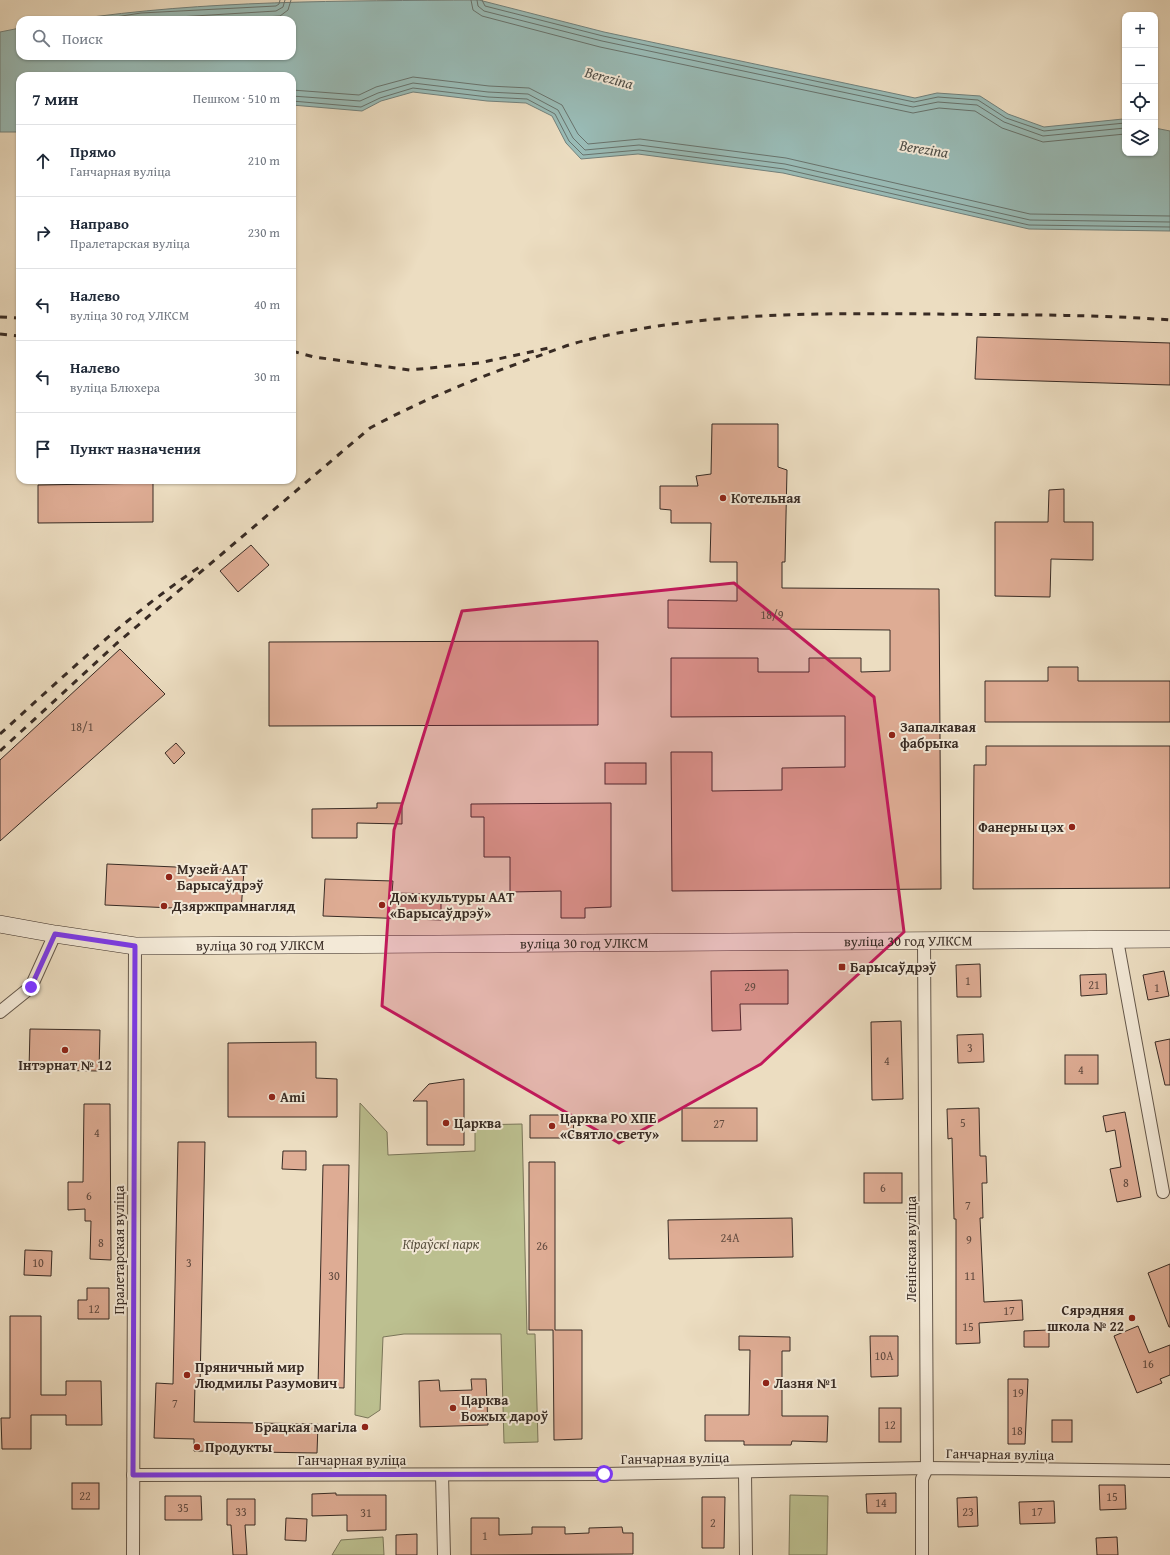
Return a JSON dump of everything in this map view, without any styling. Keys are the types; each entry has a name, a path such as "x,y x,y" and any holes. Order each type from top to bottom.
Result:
{"main road":[{"name":"вуліца 30 год УЛКСМ","path":"0,924 135,946 924,942 1170,939"}],"street":[{"path":"0,1012 31,987 55,934"},
{"path":"1117,940 1163,1192"},
{"name":"Ленінская вуліца","path":"922,1555 922,1479 927,1468 924,942"},
{"name":"Пралетарская вуліца","path":"133,1555 135,946"},
{"name":"Ганчарная вуліца","path":"133,1475 745,1473 927,1468 1170,1471"},
{"path":"745,1473 746,1555"},
{"path":"442,1475 444,1555"}],"highlighted area":[{"path":"734,583 874,697 904,932 761,1064 619,1143 382,1006 394,830 462,611"}],"green space":[{"name":"Кіраўскі парк","path":"360,1103 387,1132 388,1155 475,1151 475,1125 522,1124 527,1334 535,1334 538,1442 504,1443 501,1334 404,1334 383,1337 380,1410 368,1418 355,1415"},
{"path":"790,1495 828,1496 827,1555 789,1555"},
{"path":"383,1537 384,1555 332,1555 341,1540"}],"water":[{"name":"Berezina","path":"479,0 604,32 915,98 937,93 980,96 1008,114 1044,127 1122,119 1122,156 1158,156 1158,129 1170,131 1170,231 1029,229 783,173 638,154 581,159 566,143 552,116 526,103 487,101 413,92 381,101 362,111 296,105 296,72 16,72 16,132 0,132 0,32 16,29 16,60 296,60 296,16 100,16 223,5 325,1"}],"building":[{"path":"977,337 1170,343 1170,385 975,379"},
{"name":"Запалкавая фабрыка","path":"712,424 778,424 778,467 787,470 785,562 782,562 782,588 939,589 941,889 672,891 671,752 712,752 712,791 782,790 782,768 845,767 845,716 671,717 671,658 758,658 758,672 809,672 809,658 861,658 861,672 890,671 890,630 668,628 668,600 737,601 737,562 710,562 711,523 671,523 671,510 660,509 660,486 698,486 696,476 711,474"},
{"path":"153,484 153,522 38,523 38,485"},
{"path":"1064,489 1064,522 1093,522 1093,560 1051,559 1050,597 995,596 995,522 1048,522 1049,490"},
{"path":"251,545 269,565 238,592 220,571"},
{"path":"598,641 598,725 269,726 269,642"},
{"path":"120,649 165,694 0,841 0,760"},
{"path":"1048,667 1078,667 1078,681 1170,681 1170,722 985,722 985,681 1048,681"},
{"path":"176,743 185,753 174,764 165,753"},
{"name":"Фанерны цэх","path":"986,746 1170,746 1170,888 973,889 974,765 986,765"},
{"path":"605,763 646,763 646,784 605,784"},
{"path":"377,803 402,803 402,824 357,823 357,838 312,838 312,809 377,808"},
{"path":"611,803 611,907 585,908 585,918 561,918 561,891 510,892 510,857 484,857 484,817 471,817 471,804"},
{"path":"107,864 244,870 241,911 105,905"},
{"name":"Дом культуры ААТ «Барысаўдрэў»","path":"325,879 393,881 392,893 441,894 441,920 323,916"},
{"path":"980,964 981,997 957,997 956,965"},
{"path":"788,970 788,1004 740,1004 741,1030 712,1031 711,971"},
{"path":"1164,971 1169,996 1148,1000 1143,975"},
{"path":"1106,974 1107,994 1081,996 1080,975"},
{"path":"901,1021 903,1099 872,1100 871,1022"},
{"path":"30,1029 100,1030 99,1071 29,1070"},
{"path":"983,1034 984,1062 958,1063 957,1035"},
{"path":"1170,1039 1170,1085 1165,1085 1155,1042"},
{"name":"Ami","path":"316,1042 316,1078 337,1079 337,1117 228,1117 228,1043"},
{"path":"1065,1055 1098,1055 1098,1084 1065,1084"},
{"name":"Царква","path":"464,1079 464,1145 427,1145 427,1101 413,1101 429,1084"},
{"path":"84,1104 110,1104 111,1260 90,1259 91,1221 85,1221 85,1209 68,1210 68,1182 83,1182"},
{"path":"682,1108 757,1108 757,1141 682,1141"},
{"path":"979,1108 980,1156 986,1156 987,1183 982,1183 983,1218 980,1218 984,1302 1022,1300 1023,1320 979,1323 980,1343 956,1344 956,1219 954,1219 952,1138 948,1139 947,1109"},
{"path":"1125,1112 1141,1197 1117,1202 1110,1169 1121,1167 1115,1130 1106,1132 1103,1116"},
{"name":"Царква РО ХПЕ «Святло свету»","path":"530,1115 574,1115 573,1138 530,1138"},
{"path":"178,1142 205,1142 200,1385 195,1385 194,1422 318,1424 317,1453 194,1451 194,1439 154,1438 156,1383 173,1384"},
{"path":"283,1151 306,1151 306,1170 282,1169"},
{"path":"529,1162 555,1162 555,1330 582,1330 582,1439 554,1440 553,1330 529,1330"},
{"path":"323,1165 349,1165 344,1388 318,1387"},
{"path":"864,1173 902,1173 902,1203 864,1203"},
{"path":"792,1218 793,1257 669,1259 668,1220"},
{"path":"25,1250 52,1251 51,1276 24,1275"},
{"path":"1170,1264 1170,1327 1169,1327 1148,1273"},
{"path":"87,1288 109,1288 109,1319 78,1319 78,1300 87,1300"},
{"path":"10,1316 41,1316 41,1395 66,1395 66,1381 101,1381 102,1425 66,1425 66,1415 31,1415 31,1449 2,1449 1,1418 10,1418"},
{"path":"1138,1326 1149,1353 1170,1345 1170,1375 1160,1379 1162,1383 1137,1393 1114,1336"},
{"path":"1049,1330 1049,1347 1024,1347 1024,1331"},
{"name":"Лазня №1","path":"739,1336 790,1337 790,1351 782,1351 782,1416 828,1416 827,1442 792,1441 791,1445 744,1445 744,1441 705,1441 705,1415 749,1415 750,1350 739,1350"},
{"path":"870,1336 898,1336 898,1376 871,1377"},
{"name":"Царква Божых дароў","path":"471,1379 486,1379 488,1425 420,1427 419,1381 439,1380 440,1391 472,1390"},
{"path":"1008,1379 1028,1379 1025,1444 1008,1444"},
{"path":"879,1408 901,1408 901,1442 879,1442"},
{"path":"1052,1420 1072,1420 1072,1442 1052,1442"},
{"path":"72,1483 99,1483 99,1509 72,1509"},
{"path":"1099,1485 1125,1485 1126,1509 1100,1510"},
{"path":"336,1493 336,1495 386,1495 386,1530 347,1531 347,1515 312,1516 312,1494"},
{"path":"896,1493 896,1513 867,1513 866,1494"},
{"path":"165,1496 201,1496 202,1520 165,1520"},
{"path":"702,1497 725,1497 724,1548 702,1548"},
{"path":"977,1497 978,1526 958,1527 957,1498"},
{"path":"227,1499 255,1499 255,1525 245,1525 247,1555 233,1555 231,1525 227,1525"},
{"path":"1054,1501 1055,1523 1020,1524 1019,1502"},
{"path":"286,1518 307,1519 306,1541 285,1540"},
{"path":"471,1518 499,1518 499,1535 532,1534 532,1527 565,1527 565,1534 589,1533 589,1528 622,1527 623,1533 633,1533 633,1554 471,1555"},
{"path":"417,1534 417,1555 396,1555 396,1535"},
{"path":"1117,1537 1118,1555 1097,1555 1096,1538"}],"railway":[{"path":"0,751 116,644 370,428 430,399 560,348 587,340 672,324 715,319 801,314 1021,315 1170,320"},
{"path":"0,317 16,318"},
{"path":"0,334 16,336"},
{"path":"296,352 314,357 410,370 479,363 549,348"},
{"path":"0,734 122,625 201,566"}],"place":[{"name":"Котельная","path":"723,498"},
{"name":"Запалкавая фабрыка","path":"892,735"},
{"name":"Фанерны цэх","path":"1072,827"},
{"name":"Музей ААТ Барысаўдрэў","path":"169,877"},
{"name":"Дом культуры ААТ «Барысаўдрэў»","path":"382,905"},
{"name":"Дзяржпрамнагляд","path":"164,906"},
{"name":"Барысаўдрэў","path":"842,967"},
{"name":"Інтэрнат № 12","path":"65,1050"},
{"name":"Ami","path":"272,1097"},
{"name":"Царква","path":"446,1123"},
{"name":"Царква РО ХПЕ «Святло свету»","path":"552,1126"},
{"name":"Сярэдняя школа № 22","path":"1132,1318"},
{"name":"Пряничный мир Людмилы Разумович","path":"187,1375"},
{"name":"Лазня №1","path":"766,1383"},
{"name":"Царква Божых дароў","path":"453,1408"},
{"name":"Брацкая магіла","path":"365,1427"},
{"name":"Продукты","path":"197,1447"}],"route":[{"path":"31,987 55,934 135,946 136,1032 133,1475 604,1474"}]}
